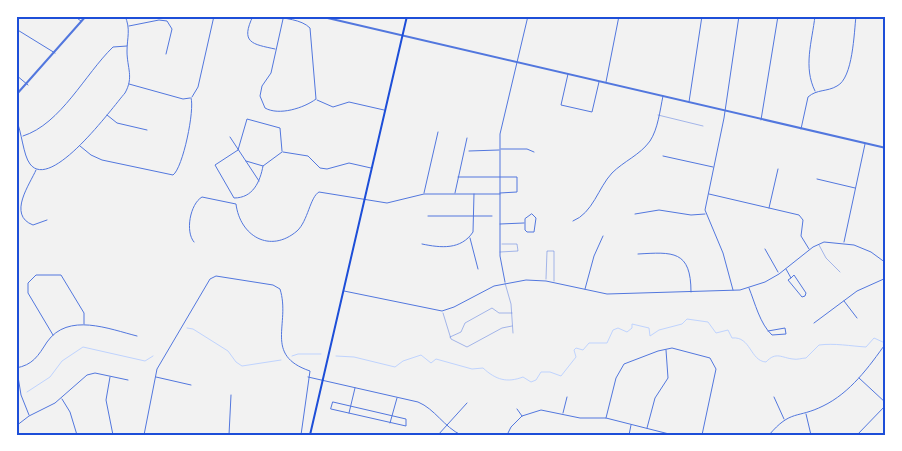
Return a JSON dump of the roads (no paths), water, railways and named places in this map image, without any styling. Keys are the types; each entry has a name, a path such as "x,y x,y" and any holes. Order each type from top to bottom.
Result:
{"main road":[{"path":"310,434 407,16"}],"street":[{"path":"74,16 81,22"},
{"path":"16,95 28,84 86,16"},
{"path":"16,120 23,136 27,159 37,169 44,170 52,167 80,146 129,84 131,72 127,46 129,26 125,16"},
{"path":"80,146 91,155 102,160 173,175 180,168 192,116 193,106 191,98 198,87 214,16"},
{"path":"253,16 247,36 248,40 252,44 276,49"},
{"path":"273,16 301,22 310,28 316,99"},
{"path":"319,16 403,34 725,112 886,148"},
{"path":"505,283 500,252 500,150 502,123 528,16"},
{"path":"605,83 619,16"},
{"path":"689,103 702,16"},
{"path":"733,291 723,253 705,213 707,194 725,112 740,16"},
{"path":"761,120 778,16"},
{"path":"816,16 808,70 816,92"},
{"path":"801,129 806,102 816,92 837,86 847,74 856,16"},
{"path":"284,17 271,73 265,79 260,96 265,108 268,110 306,107 316,99"},
{"path":"129,26 159,20 169,22 172,29 166,54"},
{"path":"16,29 54,53"},
{"path":"23,136 33,133 48,123 113,47 127,46"},
{"path":"568,74 561,105 592,112 599,81"},
{"path":"16,75 28,84"},
{"path":"129,84 183,99 191,98"},
{"path":"573,221 581,216 592,204 611,174 639,153 650,140 663,96"},
{"path":"316,99 333,106 349,102 385,110"},
{"path":"106,114 118,123 147,130"},
{"path":"283,152 280,128 247,119 238,150 215,165 233,197 236,199 257,187 260,182 263,166 283,152 308,156 324,169 331,169 349,163 371,168"},
{"path":"424,194 438,132"},
{"path":"230,137 244,161 260,182"},
{"path":"454,194 467,138"},
{"path":"844,243 865,144"},
{"path":"469,151 527,149 534,152"},
{"path":"663,156 713,167"},
{"path":"244,161 263,166"},
{"path":"37,169 23,194 23,214 27,222 33,224 47,220"},
{"path":"769,208 778,169"},
{"path":"194,242 188,231 195,204 202,197 236,204 239,220 246,230 257,238 273,241 283,239 299,229 309,214 317,192 391,203 424,194 518,192 517,177 458,177"},
{"path":"817,179 856,188"},
{"path":"422,244 447,248 470,236 473,232 474,194"},
{"path":"707,194 802,217 801,236 810,249"},
{"path":"635,214 659,210 691,215 705,213"},
{"path":"527,215 534,215 536,218 536,231 525,231 524,223 527,215"},
{"path":"428,216 492,216"},
{"path":"500,224 524,223"},
{"path":"470,236 478,269"},
{"path":"585,289 594,256 603,236"},
{"path":"343,291 442,311 460,304 483,291 505,283 526,280 554,282 607,294 733,291 779,274 810,249 819,244 830,242 844,243 871,252 886,263"},
{"path":"765,249 779,274"},
{"path":"638,254 672,253 680,256 690,276 691,292"},
{"path":"785,269 791,278"},
{"path":"53,335 28,293 27,285 36,275 58,274 64,278 84,313 84,324"},
{"path":"794,275 806,293 805,296 802,297 788,280 791,278 794,275"},
{"path":"144,435 155,376 164,355 210,279 220,276 279,287 284,353 292,364 310,372 301,435"},
{"path":"814,323 857,291 886,278"},
{"path":"748,287 768,331 772,335 786,334 785,328 768,331"},
{"path":"844,301 857,318"},
{"path":"17,368 32,363 53,335 73,326 84,324 137,336"},
{"path":"769,435 784,419 806,413 831,402 858,378 885,344"},
{"path":"606,418 620,368 629,362 666,349 677,349 704,355 715,363 716,376 702,435"},
{"path":"647,428 655,398 668,378 666,349"},
{"path":"16,364 21,395 29,416"},
{"path":"16,426 29,416 46,409 87,375 95,373 128,380"},
{"path":"110,376 106,400 113,435"},
{"path":"155,376 191,385"},
{"path":"308,377 422,404 446,425 461,435"},
{"path":"857,435 886,404 858,378"},
{"path":"349,413 355,387"},
{"path":"229,435 231,395"},
{"path":"390,423 397,397"},
{"path":"563,414 567,397"},
{"path":"774,397 784,419"},
{"path":"61,398 70,412 77,435"},
{"path":"333,402 406,419 406,426 349,413 330,408 333,402"},
{"path":"438,435 467,403"},
{"path":"517,409 522,416"},
{"path":"507,435 511,427 522,416 541,410 580,418 606,418 673,435"},
{"path":"806,413 811,435"},
{"path":"629,435 631,425"},
{"path":"310,434 314,435"}],"lane":[{"path":"658,115 703,126"},
{"path":"500,244 517,244 518,251 500,252"},
{"path":"819,244 826,258 840,272"},
{"path":"546,281 547,252 554,251 554,282"},
{"path":"505,283 512,313 513,332"},
{"path":"450,337 461,332 465,323 492,308 499,313 512,313"},
{"path":"442,311 450,337 454,342 468,347 502,328 512,326"}],"waterway":[{"path":"336,356 354,357 395,367 403,361 421,355 431,363 436,359 472,369 483,368 497,378 512,380 523,377 531,382 536,380 541,372 550,372 561,376 576,357 574,350 576,348 583,350 589,343 607,343 613,330 618,328 627,332 632,328 632,324 649,328 650,336 659,330 682,324 687,319 708,322 716,333 728,330 732,338 738,338 743,341 757,358 766,362 776,356 795,359 806,358 819,345 837,344 866,347 874,338 885,343"},
{"path":"187,328 193,329 228,351 236,362 242,366 281,360"},
{"path":"27,392 50,377 62,361 83,347 145,361 153,356"},
{"path":"292,356 298,354 321,354"}]}
